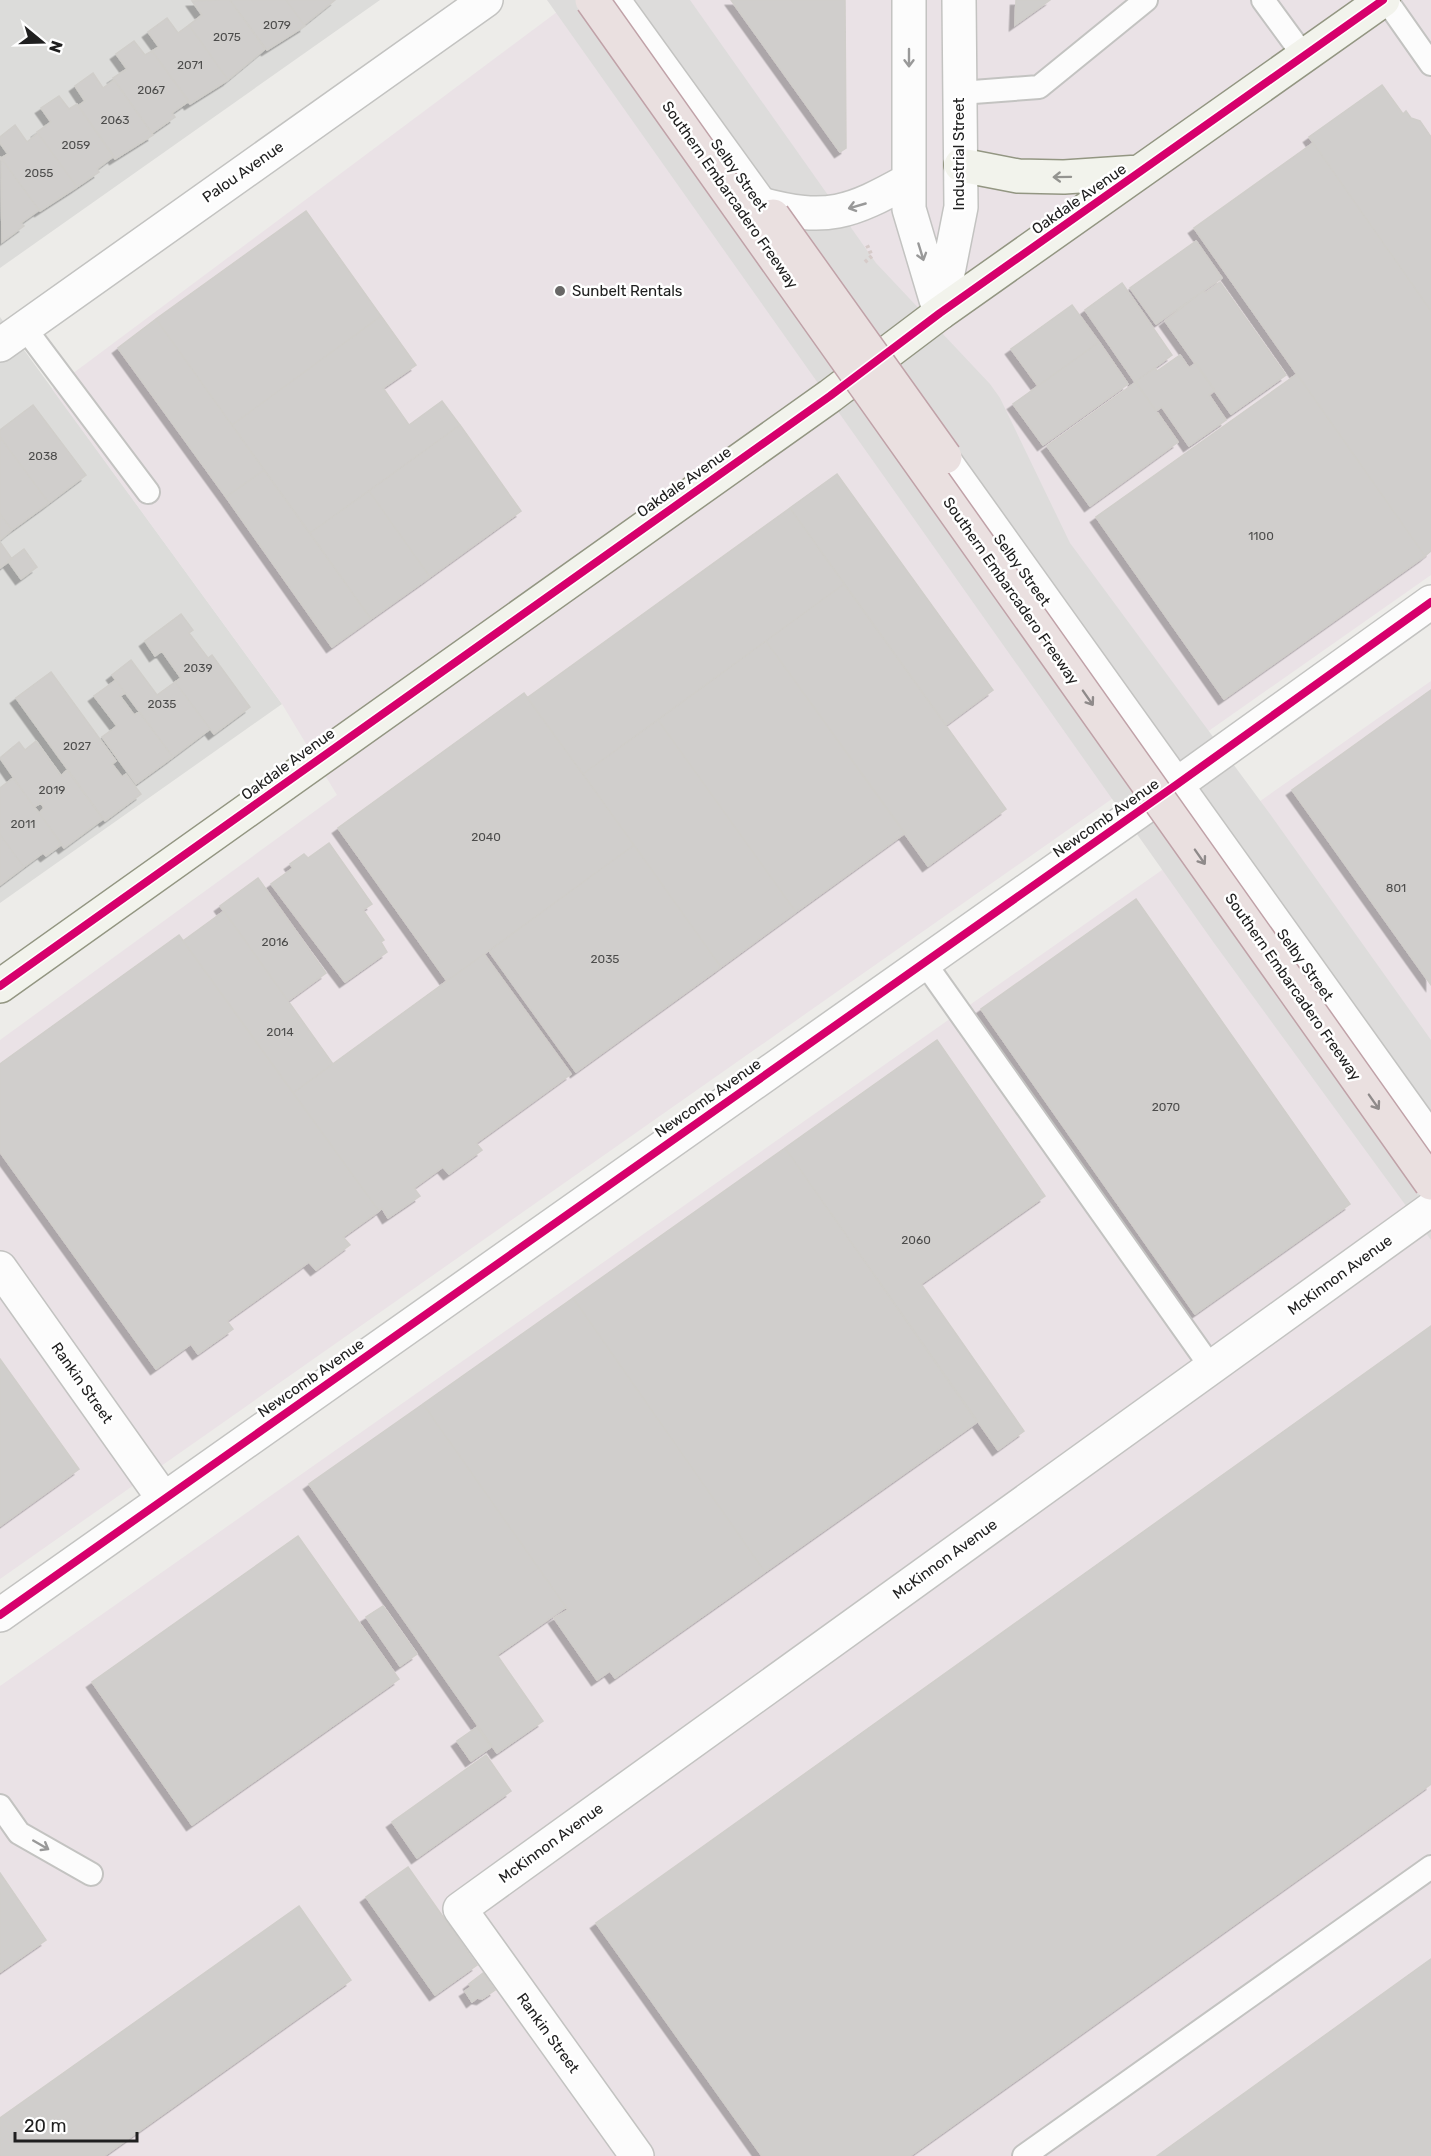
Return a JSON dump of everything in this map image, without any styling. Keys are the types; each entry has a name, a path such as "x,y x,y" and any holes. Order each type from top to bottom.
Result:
{"highway":[{"name":"Southern Embarcadero Freeway","path":"592,0 1431,1182"},
{"name":"Southern Embarcadero Freeway","path":"620,0 1431,1143"}],"main road":[{"name":"Oakdale Avenue","path":"0,986 874,364 940,313 1384,0"},
{"path":"961,165 1018,176 1064,177 1141,172"}],"street":[{"name":"Palou Avenue","path":"12,336 486,0"},
{"name":"Selby Street","path":"613,0 1431,1143"},
{"path":"909,0 909,209 940,313"},
{"name":"Industrial Street","path":"940,313 961,207 959,0"},
{"path":"760,204 797,214 835,212 866,204 909,180"},
{"name":"Newcomb Avenue","path":"0,1615 1176,785 1431,602"},
{"name":"McKinnon Avenue","path":"460,1909 1431,1209"},
{"name":"Rankin Street","path":"0,1268 164,1498"},
{"name":"Rankin Street","path":"460,1909 637,2156"}],"lane":[{"path":"960,93 1039,87 1146,0"},
{"path":"1263,0 1304,56"},
{"path":"1384,0 1431,64"},
{"path":"12,336 148,492"},
{"path":"924,962 1211,1367"},
{"path":"0,1806 19,1833 91,1874"},
{"path":"1024,2156 1431,1867"}],"path":[{"path":"863,234 872,256 866,262"}],"shaded area":[{"path":"0,0 380,0 0,268"},
{"path":"573,0 1431,0 1431,575 0,1579 0,1040 337,795 282,704 52,389"},
{"path":"0,317 282,704 0,903"},
{"path":"1431,681 1431,2156 0,2156 0,1686"}],"pier":[{"path":"547,0 690,0 876,263 990,384 1000,398 1070,543 1270,814 1431,1040 1431,1240 1214,943"}],"building":[{"path":"230,0 265,49 228,80 189,25 202,15 192,1"},
{"path":"230,0 286,0 305,26 267,50"},
{"path":"286,0 335,0 304,25"},
{"path":"731,0 845,0 846,148 840,152"},
{"path":"1016,0 1050,0 1015,25"},
{"path":"167,18 178,33 189,25 228,80 190,104 152,51 159,47 148,32"},
{"path":"134,41 145,55 152,51 189,101 172,113 175,117 152,133 113,78 127,69 116,54"},
{"path":"93,73 103,88 114,80 153,135 115,159 78,106 85,101 75,86"},
{"path":"1382,85 1403,114 1406,111 1411,118 1420,121 1431,137 1431,311 1309,137"},
{"path":"59,96 69,109 77,104 114,156 97,169 99,172 77,187 37,132 51,122 41,108"},
{"path":"15,125 27,142 38,133 77,187 40,211 1,158 8,154 0,143 0,137"},
{"path":"1313,143 1431,311 1431,551 1425,556 1194,228"},
{"path":"1,158 39,210 21,223 24,226 2,242"},
{"path":"306,211 381,316 232,425 156,319"},
{"path":"1196,241 1222,278 1156,324 1130,288"},
{"path":"1220,282 1286,375 1231,414 1165,321 1203,291 1205,293"},
{"path":"1122,283 1172,355 1135,382 1085,310"},
{"path":"1072,305 1099,342 1038,386 1011,349"},
{"path":"381,316 416,365 383,388 409,425 442,401 460,425 310,533 232,425"},
{"path":"156,319 264,470 226,497 118,348"},
{"path":"1099,342 1128,384 1043,445 1013,404"},
{"path":"1180,355 1189,368 1196,363 1215,390 1209,395 1226,420 1189,446 1162,407 1156,411 1135,382 1155,368 1157,371"},
{"path":"1297,374 1425,556 1224,699 1096,517"},
{"path":"1136,382 1178,442 1090,506 1047,446"},
{"path":"33,405 86,475 49,503 0,437 0,430"},
{"path":"460,425 521,511 430,577 369,491"},
{"path":"0,437 49,503 12,530 0,514"},
{"path":"264,470 371,619 332,647 226,497"},
{"path":"837,474 993,690 946,725 790,508"},
{"path":"369,491 430,577 371,619 310,533"},
{"path":"790,508 844,584 583,774 527,698"},
{"path":"0,514 12,530 0,540"},
{"path":"0,542 12,559 0,568"},
{"path":"24,549 37,567 21,579 8,561"},
{"path":"844,584 1006,809 928,866 766,641"},
{"path":"181,614 193,630 189,633 208,658 212,655 250,707 214,734 175,682 181,678 162,651 155,656 145,641"},
{"path":"766,641 905,833 796,912 658,720"},
{"path":"131,660 157,695 175,682 210,729 173,757 112,675"},
{"path":"51,672 116,761 112,764 122,777 126,774 141,794 105,821 16,698"},
{"path":"116,680 125,693 120,696 134,715 139,712 173,757 136,784 102,737 117,726 94,696"},
{"path":"1431,690 1431,985 1292,790"},
{"path":"524,693 634,845 447,981 338,828"},
{"path":"658,720 796,912 721,967 583,774"},
{"path":"36,741 61,776 67,770 103,819 64,848 39,813 44,808 41,803 34,807 0,758 19,742 25,750"},
{"path":"13,778 62,844 46,856 43,853 24,867 0,835 0,788"},
{"path":"0,835 24,867 0,885"},
{"path":"329,843 372,904 363,910 384,940 381,942 387,952 345,982 271,884 293,868 290,864 304,854 308,858"},
{"path":"634,845 721,967 576,1072 489,951"},
{"path":"258,878 326,973 288,1001 220,906"},
{"path":"1136,899 1350,1204 1195,1314 981,1009"},
{"path":"224,911 333,1064 293,1093 183,941"},
{"path":"179,935 379,1211 343,1237 350,1245 316,1270 309,1262 227,1321 233,1329 198,1354 191,1344 156,1369 0,1152 0,1064"},
{"path":"484,954 571,1074 476,1143 482,1150 449,1174 443,1167 414,1188 420,1196 388,1218 382,1208 379,1211 293,1093"},
{"path":"937,1040 1045,1196 921,1284 1024,1431 998,1450 785,1148"},
{"path":"785,1148 977,1422 765,1572 573,1298"},
{"path":"573,1298 765,1572 615,1678 610,1671 597,1680 554,1618 568,1610 423,1404"},
{"path":"1431,1326 1431,1784 910,2156 762,2156 596,1923"},
{"path":"0,1359 79,1469 0,1526"},
{"path":"423,1404 566,1607 497,1655 543,1721 497,1753 309,1484"},
{"path":"298,1536 399,1679 192,1825 92,1682"},
{"path":"383,1606 417,1654 400,1666 366,1617"},
{"path":"477,1727 491,1747 471,1761 457,1741"},
{"path":"486,1755 511,1791 417,1858 392,1822"},
{"path":"408,1867 477,1965 435,1995 366,1897"},
{"path":"0,1873 46,1940 0,1972"},
{"path":"299,1906 351,1980 104,2156 0,2156 0,2118"},
{"path":"1431,1959 1431,2156 1157,2156"},
{"path":"483,1973 495,1990 482,1999 477,1998 472,2002 465,1991 471,1987 469,1984"}],"cycle path":[{"path":"0,986 830,396 940,313 1383,0"},
{"path":"0,1615 1176,785 1431,602"}],"place":[{"name":"Sunbelt Rentals","path":"560,291"}]}
